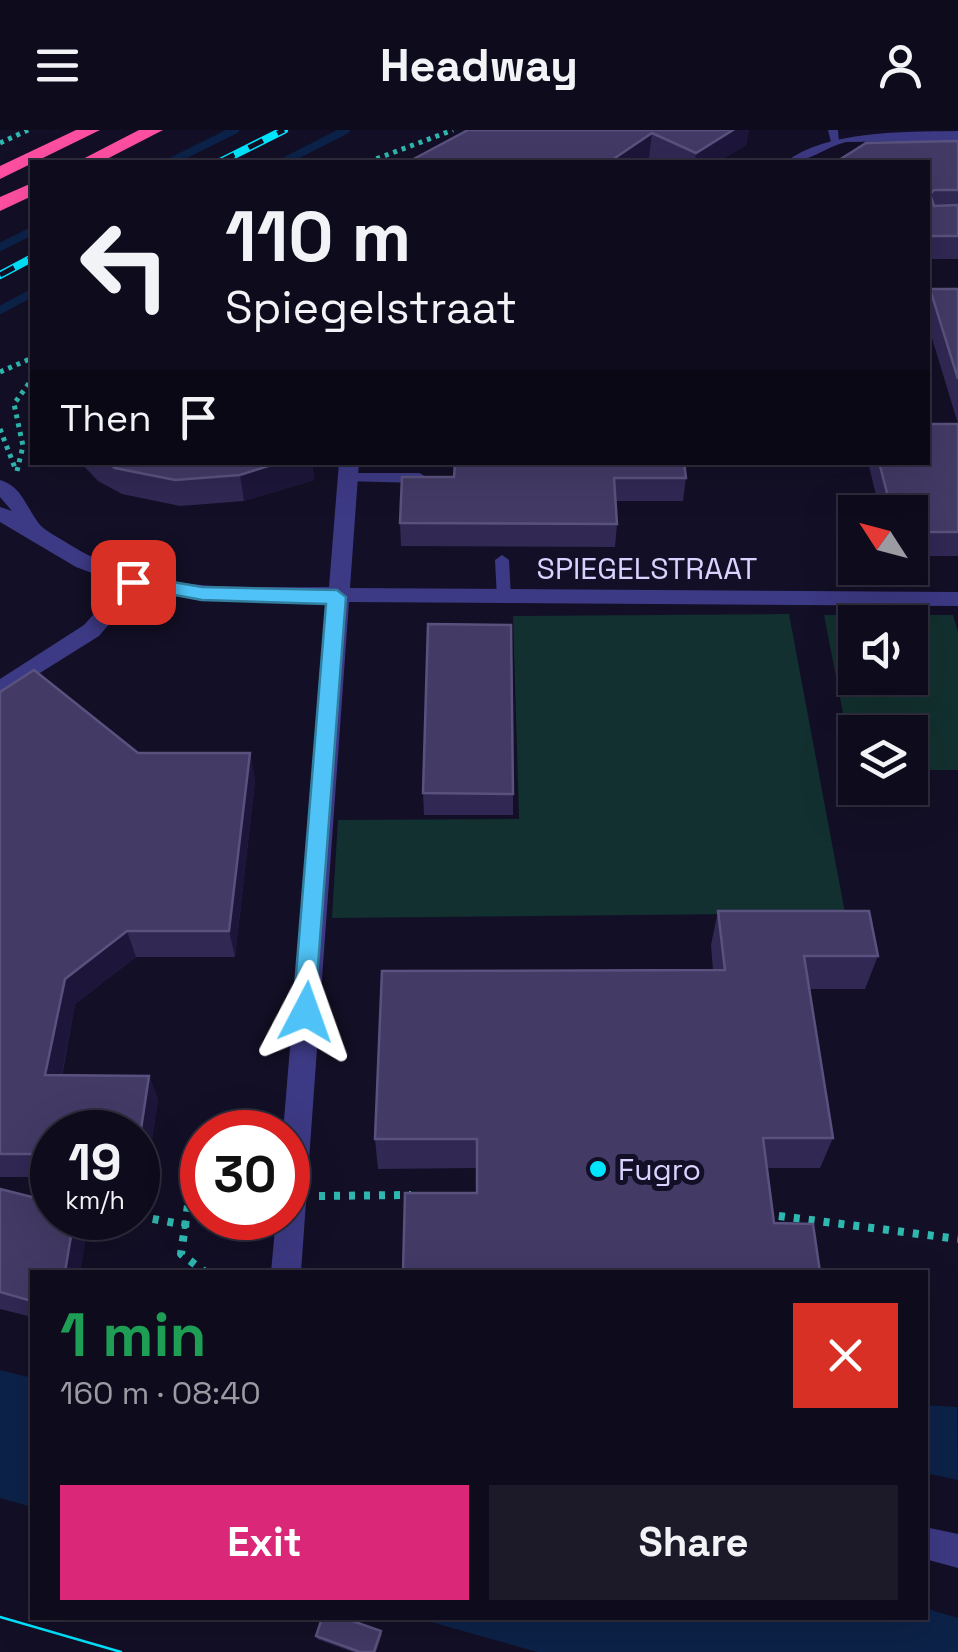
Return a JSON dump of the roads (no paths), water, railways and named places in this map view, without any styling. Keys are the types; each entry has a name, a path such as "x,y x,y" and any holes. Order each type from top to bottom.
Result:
{"highway":[{"path":"0,173 90,130"},
{"path":"91,160 154,130"},
{"path":"0,205 30,190"}],"street":[{"path":"796,160 834,135 958,136"},
{"path":"286,1270 348,470"},
{"name":"SPIEGELSTRAAT","path":"4,482 31,526"},
{"name":"SPIEGELSTRAAT","path":"0,514 31,526 68,553 133,582 202,594 958,599"},
{"path":"4,682 96,626 124,599 133,582"},
{"path":"928,1544 958,1551"}],"lane":[{"path":"348,470 420,478"},
{"path":"502,560 504,598"}],"water":[{"path":"0,1370 30,1378 30,1506 0,1498"},
{"path":"928,1405 957,1407 958,1480 928,1474"},
{"path":"928,1609 958,1618 958,1652 537,1652 424,1620 928,1620"}],"waterway":[{"path":"174,160 235,130"},
{"path":"287,160 346,130"},
{"path":"0,247 30,232"},
{"path":"0,310 30,294"}],"tram line":[{"path":"0,1617 121,1652"}],"railway":[{"path":"224,160 284,130"},
{"path":"0,275 30,259"}],"place":[{"name":"Fugro","path":"598,1169"}]}
